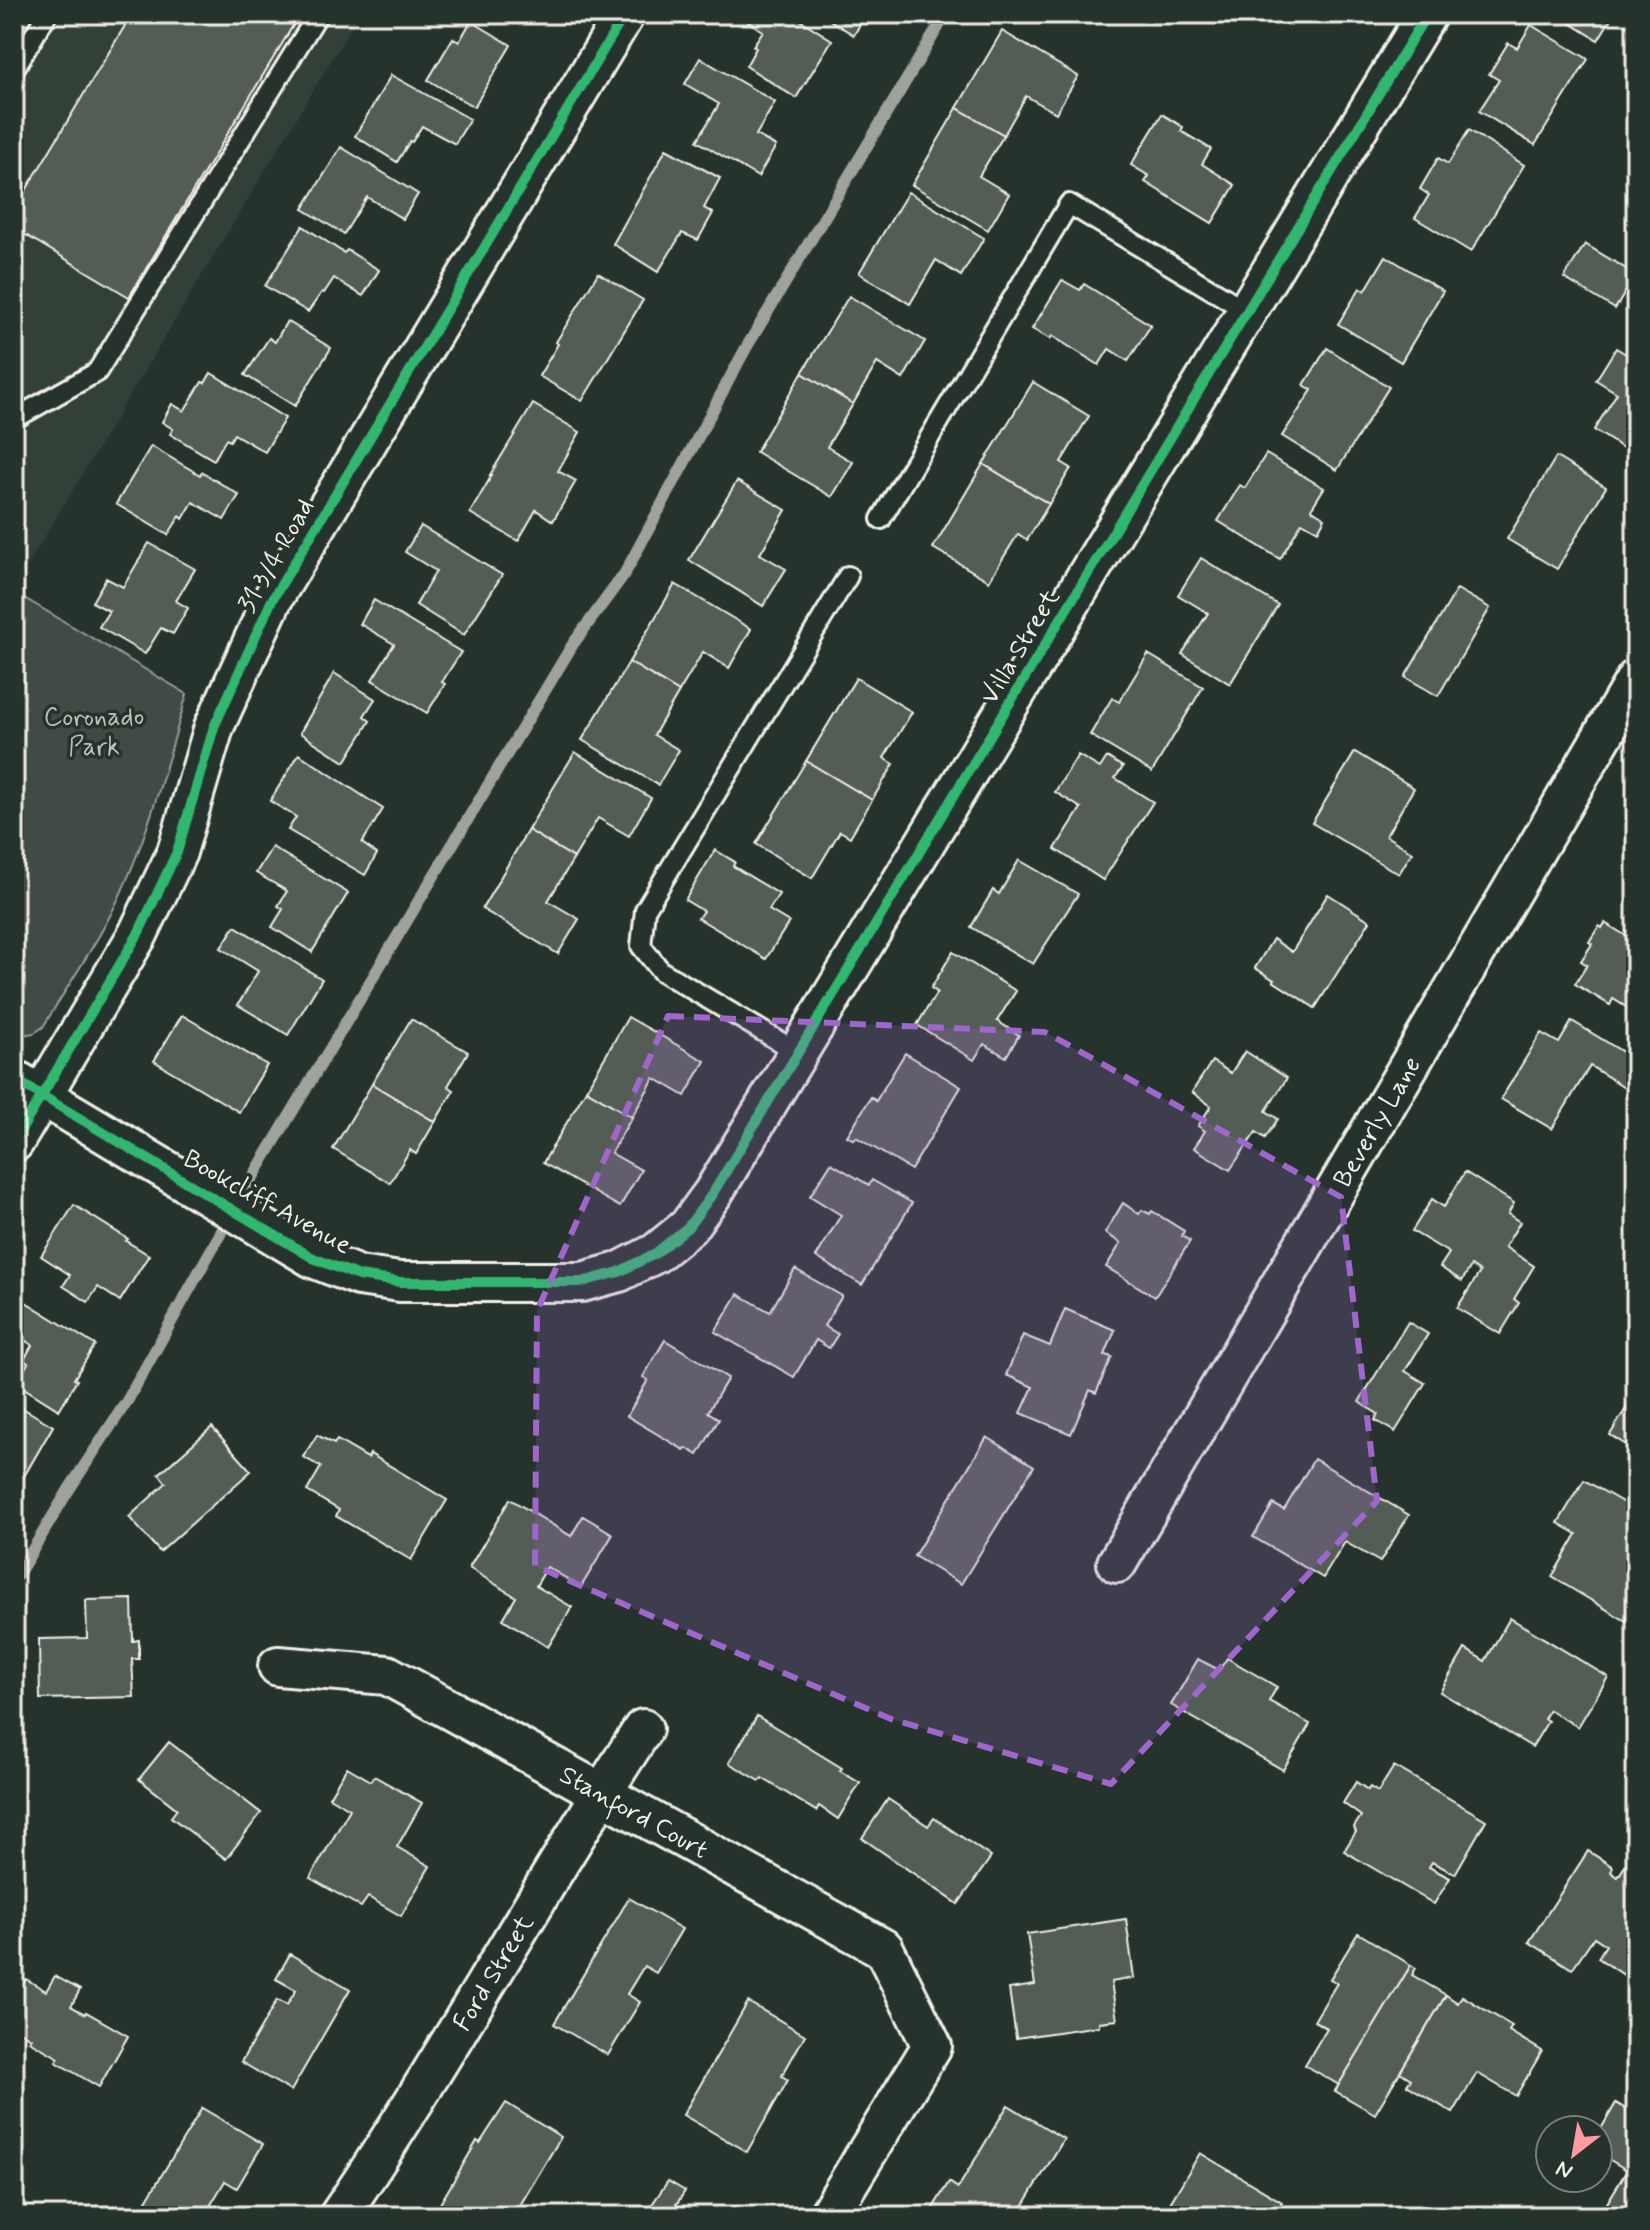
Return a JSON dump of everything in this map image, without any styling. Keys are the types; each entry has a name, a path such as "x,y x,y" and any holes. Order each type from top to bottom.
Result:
{"street":[{"name":"31 3/4 Road","path":"14,1142 28,1087 138,934 177,852 214,727 272,600 625,14"},
{"name":"Villa Street","path":"619,1272 656,1253 688,1227 713,1193 1427,14"},
{"name":"Beverly Lane","path":"1117,1563 1636,679"},
{"name":"Bookcliff Avenue","path":"28,1087 313,1258 359,1276 400,1282 582,1282 619,1272"},
{"name":"Stanford Court","path":"278,1666 387,1675 884,1949 932,2046 828,2216"},
{"name":"Ford Street","path":"339,2216 382,2152 643,1729"}],"lane":[{"path":"14,69 47,14"},
{"path":"14,419 97,372 318,14"},
{"path":"881,519 1069,204 1247,311"},
{"path":"799,1053 661,971 641,946 645,910 848,576"}],"highlighted area":[{"path":"668,1016 1045,1032 1341,1197 1377,1501 1111,1784 891,1719 535,1566 537,1311"}],"shaded area":[{"path":"14,14 359,14 14,588"}],"green space":[{"name":"Coronado Park","path":"14,592 187,694 152,813 118,899 97,940 43,1027 34,1033 22,1035 14,1030"}],"building":[{"path":"132,14 300,14 129,297 14,228 14,210"},
{"path":"736,14 791,14 832,40 796,98 746,66 756,48 753,46 763,31"},
{"path":"820,14 866,14 854,35"},
{"path":"1556,14 1614,14 1598,40"},
{"path":"471,21 511,45 474,107 428,80 453,38 459,42"},
{"path":"1531,25 1588,59 1535,145 1479,111 1499,80 1489,74 1508,43 1517,48"},
{"path":"1002,31 1078,76 1056,113 1026,96 1004,135 957,108"},
{"path":"700,58 775,102 756,135 776,146 758,177 697,141 719,104 685,84"},
{"path":"391,75 470,119 455,144 422,126 397,162 355,136"},
{"path":"957,108 1004,135 979,176 1009,194 988,230 912,185"},
{"path":"1162,114 1183,127 1181,131 1211,149 1202,164 1235,185 1212,223 1145,182 1149,176 1131,165"},
{"path":"1469,130 1524,165 1471,252 1415,218 1429,195 1420,189 1438,158 1448,164"},
{"path":"341,147 418,194 403,219 367,197 344,234 303,209"},
{"path":"666,149 720,178 704,208 713,213 698,240 682,233 658,272 613,244"},
{"path":"908,192 984,238 961,276 936,260 910,304 859,273"},
{"path":"303,226 344,253 347,250 379,270 363,296 334,278 308,312 265,286"},
{"path":"1585,244 1636,275 1615,309 1564,278"},
{"path":"1386,256 1443,291 1401,362 1338,324 1360,288 1365,291"},
{"path":"598,273 643,300 582,401 539,376"},
{"path":"1062,280 1080,290 1084,284 1151,325 1128,361 1109,349 1099,365 1052,336 1050,339 1032,329"},
{"path":"849,296 925,341 903,379 877,363 853,404 802,373"},
{"path":"287,321 331,348 295,406 245,375 269,338 275,342"},
{"path":"1327,348 1389,387 1337,470 1282,436 1312,390 1304,385"},
{"path":"1616,348 1636,360 1636,456 1594,430 1617,393 1596,380"},
{"path":"211,373 285,418 265,452 234,434 230,441 226,439 214,460 170,434 173,429 162,422 172,404 184,411"},
{"path":"802,373 853,404 827,447 853,462 832,497 756,452"},
{"path":"1033,382 1089,416 1061,462 1071,468 1049,504 983,464"},
{"path":"533,404 580,432 558,471 576,481 553,521 536,510 518,541 470,513"},
{"path":"151,446 239,495 224,520 193,502 168,535 116,504"},
{"path":"1266,454 1324,488 1311,509 1325,518 1318,531 1302,522 1280,559 1218,521 1240,485 1245,488"},
{"path":"1556,457 1606,487 1557,569 1507,539"},
{"path":"983,464 1049,504 1027,540 1018,534 989,581 933,548"},
{"path":"737,481 786,510 760,554 786,569 763,606 689,560"},
{"path":"421,526 502,575 464,635 416,605 436,571 405,552"},
{"path":"149,543 195,569 176,601 188,608 173,634 161,628 145,654 99,627 109,611 92,602 106,578 123,587"},
{"path":"1201,558 1278,605 1230,684 1182,654 1208,613 1178,595"},
{"path":"675,584 751,629 729,668 703,652 679,692 629,662"},
{"path":"1457,589 1490,608 1438,696 1405,677"},
{"path":"374,600 461,652 427,713 372,680 394,644 360,624"},
{"path":"1148,654 1203,687 1152,772 1090,735 1112,698 1119,702"},
{"path":"629,662 679,692 654,735 679,750 658,785 582,740"},
{"path":"334,673 375,699 364,716 370,721 345,762 300,733"},
{"path":"856,678 912,712 884,758 894,764 872,800 806,761"},
{"path":"575,752 651,798 629,836 598,818 574,858 528,830"},
{"path":"1355,752 1414,788 1386,836 1412,852 1399,874 1312,823"},
{"path":"299,754 383,809 362,843 377,854 365,875 288,830 296,817 270,801"},
{"path":"1078,755 1100,768 1107,757 1123,767 1115,778 1153,802 1103,880 1055,849 1081,808 1055,792"},
{"path":"806,761 872,800 850,837 840,831 812,878 756,844"},
{"path":"528,830 574,858 548,901 579,919 558,954 482,909"},
{"path":"272,847 348,893 312,952 272,927 283,909 278,906 287,891 256,873"},
{"path":"715,850 735,862 733,866 779,894 769,910 789,922 766,959 698,918 703,911 685,900"},
{"path":"1019,860 1078,894 1033,964 971,927 993,890 999,894"},
{"path":"1328,894 1370,921 1315,1008 1255,968 1273,939 1292,952"},
{"path":"1605,923 1636,942 1636,1013 1613,999 1610,1005 1575,984 1587,965 1581,961 1592,944 1589,942 1599,926 1602,928"},
{"path":"235,926 322,979 288,1035 238,1005 258,971 221,948"},
{"path":"953,952 1016,991 997,1021 1019,1035 1006,1057 984,1044 974,1060 917,1025 937,992 931,988"},
{"path":"182,1015 267,1065 239,1112 154,1061"},
{"path":"628,1017 705,1061 685,1096 654,1078 632,1117 586,1090"},
{"path":"411,1019 468,1052 448,1086 454,1090 435,1122 372,1084"},
{"path":"1572,1021 1636,1060 1636,1072 1626,1088 1590,1066 1552,1129 1501,1099 1541,1033 1559,1043"},
{"path":"1245,1051 1287,1078 1266,1111 1278,1119 1265,1138 1256,1132 1230,1170 1194,1148 1205,1131 1198,1126 1211,1106 1192,1092 1212,1061 1231,1073"},
{"path":"905,1053 961,1087 911,1170 856,1137 854,1140 847,1136 871,1097 876,1101"},
{"path":"372,1084 435,1122 416,1154 410,1150 390,1183 333,1149"},
{"path":"586,1090 632,1117 611,1153 641,1170 620,1207 543,1163"},
{"path":"831,1163 869,1185 872,1180 912,1203 862,1285 816,1257 841,1215 810,1196"},
{"path":"1465,1172 1514,1203 1508,1214 1520,1222 1505,1247 1534,1266 1514,1299 1519,1303 1500,1334 1457,1308 1480,1272 1471,1266 1462,1281 1440,1267 1449,1253 1412,1231 1432,1199 1444,1207"},
{"path":"1123,1203 1139,1214 1142,1210 1150,1214 1152,1211 1184,1231 1182,1236 1190,1241 1155,1297 1106,1267 1121,1243 1105,1233"},
{"path":"74,1205 149,1255 120,1301 98,1287 88,1302 63,1286 70,1275 41,1256"},
{"path":"795,1269 842,1296 824,1326 838,1334 829,1348 816,1340 794,1377 715,1332 738,1294 770,1312"},
{"path":"21,1299 95,1345 59,1410 16,1383 28,1363 24,1360 32,1345 14,1333 14,1310"},
{"path":"1065,1309 1115,1330 1105,1355 1112,1357 1096,1393 1090,1390 1071,1434 1021,1413 1033,1387 1006,1375 1023,1335 1050,1346"},
{"path":"1408,1322 1428,1334 1405,1371 1425,1383 1395,1432 1375,1420 1378,1414 1359,1402"},
{"path":"665,1340 728,1378 708,1412 719,1419 698,1455 627,1416 648,1380 643,1377"},
{"path":"1636,1392 1636,1451 1610,1435"},
{"path":"14,1403 53,1426 19,1485 14,1482"},
{"path":"212,1427 251,1471 160,1552 129,1517 166,1483 159,1474"},
{"path":"317,1435 334,1444 337,1440 368,1458 370,1454 447,1500 411,1560 336,1516 339,1510 307,1491 321,1467 303,1457"},
{"path":"987,1437 1034,1466 961,1584 914,1556"},
{"path":"1314,1459 1409,1515 1380,1562 1345,1542 1323,1578 1253,1537 1273,1504 1284,1510"},
{"path":"1584,1480 1636,1510 1636,1627 1552,1577 1577,1534 1558,1523"},
{"path":"510,1499 571,1536 583,1516 613,1534 581,1587 547,1567 536,1586 572,1607 548,1647 503,1619 516,1597 469,1568"},
{"path":"132,1599 133,1641 139,1640 139,1659 132,1659 134,1697 40,1699 39,1639 87,1638 86,1600"},
{"path":"1510,1618 1608,1677 1578,1727 1549,1710 1544,1719 1548,1721 1532,1747 1440,1692 1465,1649 1485,1661"},
{"path":"1227,1658 1277,1687 1269,1701 1310,1724 1283,1770 1171,1705 1198,1659 1219,1670"},
{"path":"757,1716 842,1768 840,1771 860,1783 838,1819 819,1806 816,1811 762,1778 760,1781 729,1763"},
{"path":"169,1742 261,1813 226,1859 171,1817 177,1809 139,1779"},
{"path":"1394,1766 1486,1820 1455,1874 1432,1862 1429,1867 1450,1878 1434,1904 1344,1851 1356,1832 1354,1827 1361,1816 1343,1803 1356,1782 1378,1792"},
{"path":"347,1767 371,1781 374,1776 422,1803 397,1847 430,1866 401,1916 368,1897 361,1907 310,1878 350,1809 329,1797"},
{"path":"888,1799 928,1826 934,1818 991,1857 958,1904 862,1838"},
{"path":"1636,1848 1636,1980 1598,1958 1606,1945 1594,1937 1572,1969 1529,1942 1588,1851 1613,1867 1611,1872 1618,1877"},
{"path":"629,1898 682,1929 656,1973 644,1966 627,1994 640,2002 608,2055 554,2024"},
{"path":"1126,1919 1134,1978 1111,1982 1117,2020 1099,2022 1099,2026 1016,2038 1009,1989 1035,1985 1027,1934"},
{"path":"1358,1933 1411,1965 1339,2085 1305,2065 1327,2028 1314,2021 1337,1983 1330,1979"},
{"path":"290,1954 350,1989 291,2091 241,2062 277,2000 287,2005 296,1990 276,1979"},
{"path":"1411,1965 1416,1968 1412,1975 1446,1995 1375,2114 1335,2091"},
{"path":"55,1976 80,1990 71,2006 128,2036 99,2087 56,2062 59,2058 29,2041 31,2038 14,2028 14,1999 26,1979 46,1991"},
{"path":"1446,1995 1458,2003 1462,1996 1512,2026 1509,2031 1542,2051 1516,2096 1477,2073 1453,2113 1407,2085 1411,2079 1400,2072"},
{"path":"748,2002 805,2035 782,2076 788,2080 747,2152 683,2115"},
{"path":"506,2103 561,2137 516,2212 522,2216 441,2216 443,2212 437,2209 477,2141 480,2143"},
{"path":"1616,2103 1636,2115 1636,2216 1613,2216 1603,2210 1627,2170 1614,2162 1614,2114 1610,2114"},
{"path":"1008,2105 1064,2139 1019,2213 1024,2216 928,2216 949,2182 958,2188"},
{"path":"202,2108 263,2144 237,2188 225,2181 204,2216 137,2216"},
{"path":"1200,2153 1282,2202 1274,2216 1188,2216 1169,2205"},
{"path":"668,2181 685,2191 676,2205 695,2216 644,2216"}],"waterway":[{"path":"14,1581 127,1401 238,1202 573,644 625,573 746,348 946,14"}],"cycle path":[{"path":"14,1142 138,934 177,852 214,727 272,600 625,14"},
{"path":"14,1079 313,1258 359,1276 400,1282 582,1282 619,1272 656,1253 688,1227 713,1193 1427,14"}]}
